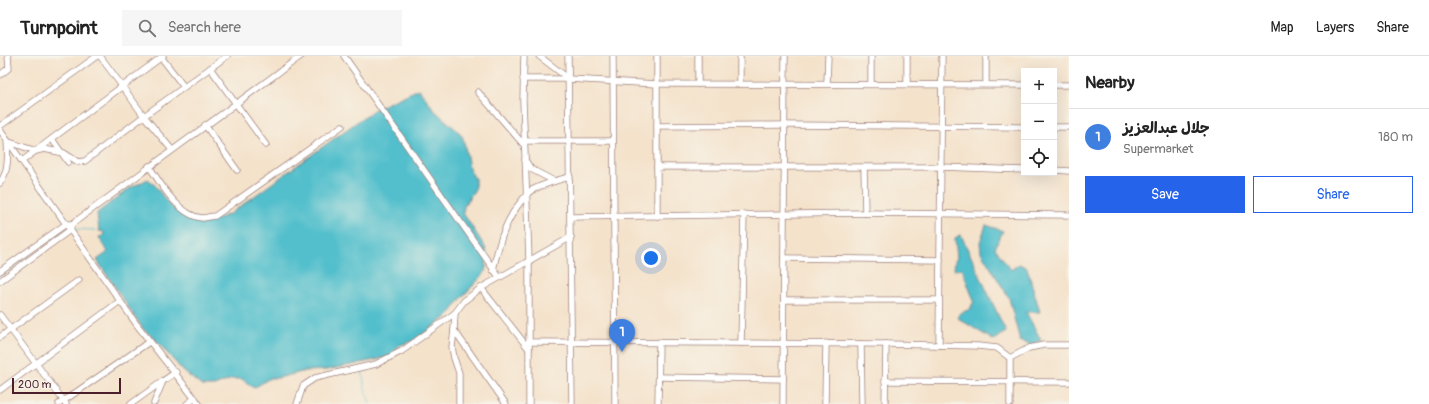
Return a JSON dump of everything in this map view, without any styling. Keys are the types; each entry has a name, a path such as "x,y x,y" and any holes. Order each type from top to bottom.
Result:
{"street":[{"path":"0,75 9,68 8,56"},
{"path":"0,126 96,56"},
{"path":"100,56 121,86 172,150"},
{"path":"8,141 36,151 44,149 61,152 78,162 85,161 227,56"},
{"path":"0,281 70,230 72,224 149,166 301,56"},
{"path":"344,56 499,277"},
{"path":"524,56 524,143 529,260 529,404"},
{"path":"539,56 569,79"},
{"path":"568,56 572,404"},
{"path":"613,56 612,141 616,341 615,404"},
{"path":"657,56 657,216"},
{"path":"698,56 698,84"},
{"path":"740,56 740,84"},
{"path":"783,404 785,56"},
{"path":"827,83 828,56"},
{"path":"871,56 871,84"},
{"path":"907,56 907,84"},
{"path":"939,345 943,84 942,56"},
{"path":"986,56 986,84"},
{"path":"22,161 162,57 184,87"},
{"path":"210,68 266,145"},
{"path":"523,79 569,79 657,84 827,83 1021,85"},
{"path":"1057,85 1069,85"},
{"path":"478,92 524,143"},
{"path":"657,126 785,124 1021,127"},
{"path":"205,125 237,170"},
{"path":"149,166 168,194 184,211 202,218 215,216 342,126"},
{"path":"1057,127 1069,128"},
{"path":"0,130 149,342 176,372 199,404"},
{"path":"52,139 68,162"},
{"path":"0,183 4,178 8,156 8,141"},
{"path":"524,143 612,141"},
{"path":"525,160 531,168 554,181"},
{"path":"657,167 785,169 941,167 1021,170"},
{"path":"864,168 865,213"},
{"path":"1057,170 1069,171"},
{"path":"493,270 498,248 508,219 530,190 570,177"},
{"path":"571,217 865,213 1069,215"},
{"path":"741,343 744,214"},
{"path":"0,271 66,224 72,224"},
{"path":"297,404 303,386 315,378 376,364 402,351 455,313 464,301 481,288 571,237"},
{"path":"784,258 940,260"},
{"path":"0,338 79,280"},
{"path":"481,288 529,349"},
{"path":"784,300 939,300"},
{"path":"0,390 120,301"},
{"path":"455,313 452,347 459,373 459,404"},
{"path":"0,314 63,403 149,342"},
{"path":"454,330 506,404"},
{"path":"529,342 616,341 939,345 994,347 1010,358"},
{"path":"658,404 659,342"},
{"path":"825,404 826,343"},
{"path":"861,344 862,404"},
{"path":"885,404 886,344"},
{"path":"1010,358 1029,348 1069,345"},
{"path":"1010,358 1010,404"},
{"path":"131,404 176,372"},
{"path":"658,377 782,379"},
{"path":"154,403 163,381"},
{"path":"885,381 1069,382"},
{"path":"187,404 195,398"}],"water":[{"path":"419,89 435,111 461,134 464,141 469,168 475,179 475,189 464,206 463,213 485,247 487,255 484,274 463,296 448,316 413,341 400,345 389,357 327,370 305,371 278,378 270,378 254,388 242,379 232,379 214,386 202,386 183,371 155,339 143,329 97,260 108,252 99,237 103,236 104,232 99,231 97,213 130,188 148,179 155,185 171,206 187,218 203,221 221,218 231,213 375,109"},
{"path":"986,225 1003,231 995,248 1011,270 1019,264 1027,268 1040,312 1026,312 1041,340 1032,345 1020,341 1009,298 981,252 980,242"},
{"path":"961,235 1006,332 993,340 958,318 959,314 970,309 974,301 962,269 954,269 957,258 955,238"}],"waterway":[{"path":"74,229 95,230"},
{"path":"0,276 63,230"},
{"path":"362,370 365,389 370,404"}],"place":[{"name":"جلال عبدالعزيز","path":"622,352"}]}
